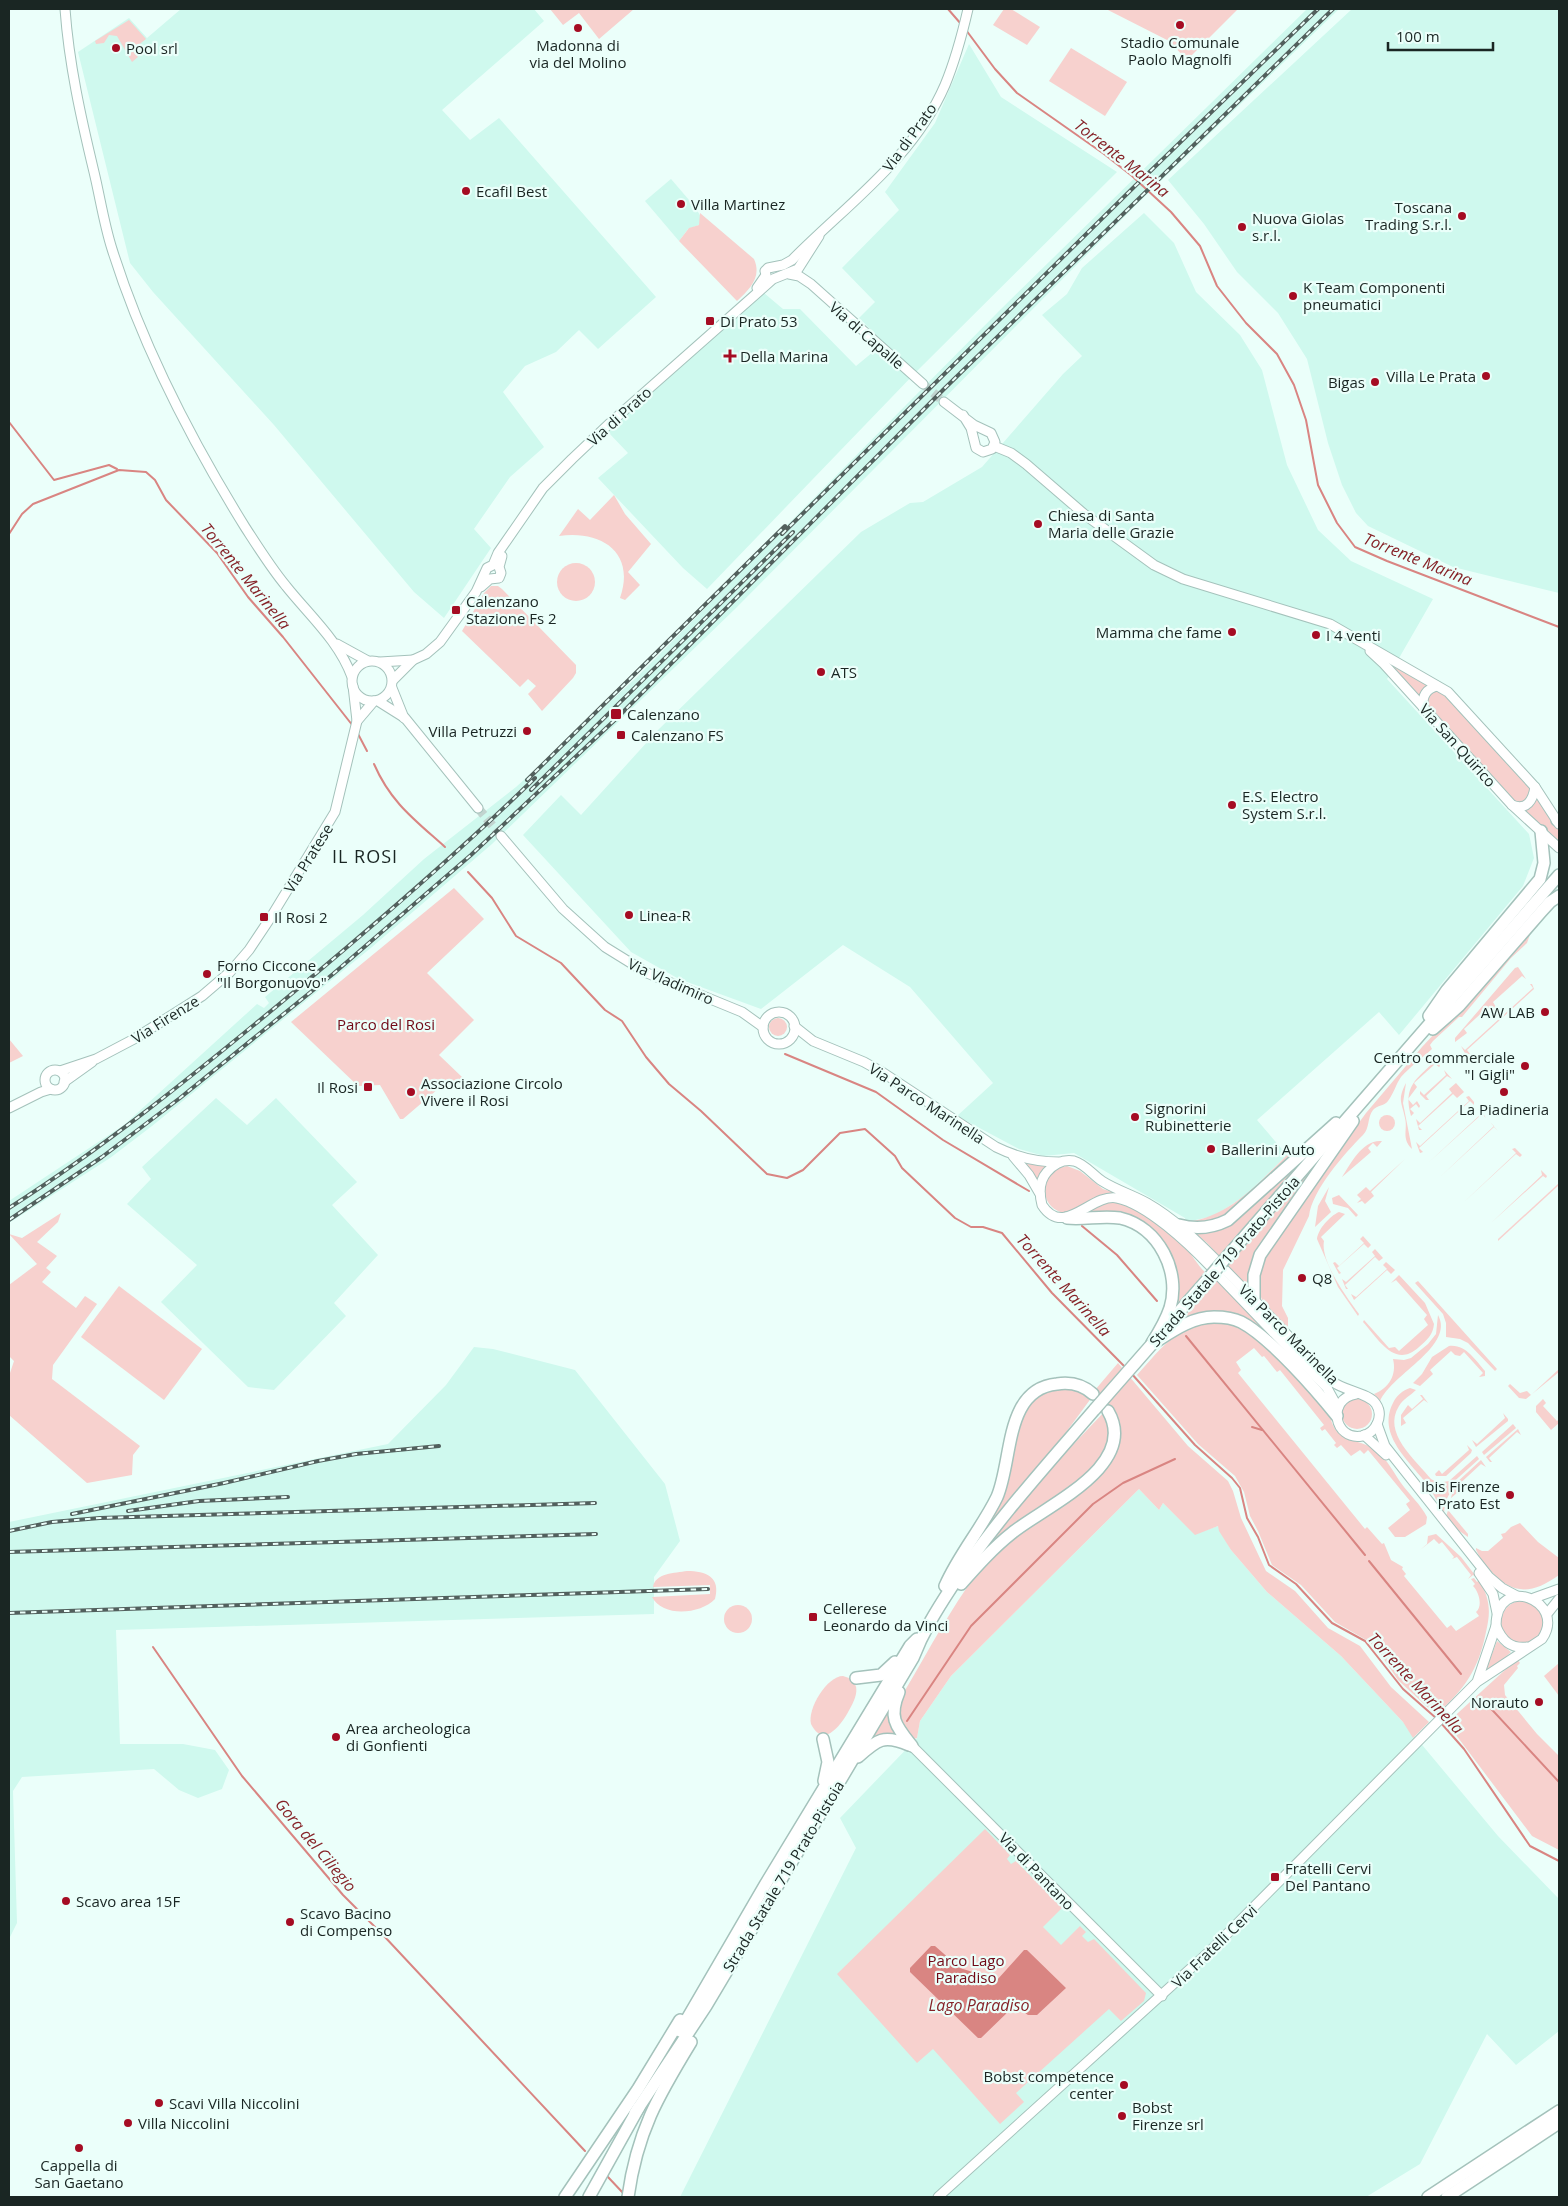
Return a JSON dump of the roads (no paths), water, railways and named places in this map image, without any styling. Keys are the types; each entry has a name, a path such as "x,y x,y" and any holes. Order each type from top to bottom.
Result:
{"highway":[{"path":"1401,1056 1447,990 1540,879 1544,863 1541,831"},
{"name":"Strada Statale 719 Prato-Pistoia","path":"589,2197 635,2113 849,1765 913,1658 922,1634 970,1560 1095,1409 1559,875"},
{"path":"1401,1056 1460,1006 1541,912 1559,896"},
{"path":"1179,1225 1204,1228 1212,1227 1228,1220 1372,1090"},
{"path":"1254,1299 1254,1274 1260,1255 1372,1090"},
{"path":"1067,1218 1111,1217 1129,1221 1146,1231 1159,1245 1168,1261 1173,1285 1170,1309 1152,1344"},
{"path":"1152,1344 1184,1324 1199,1319 1213,1317 1234,1320 1250,1328 1270,1344 1337,1412"},
{"path":"933,1616 956,1564 998,1493 1005,1474 1014,1422 1023,1403 1034,1392 1055,1384 1079,1386 1093,1394"},
{"path":"933,1616 981,1560 1013,1532 1085,1482 1104,1464 1110,1453 1115,1432 1108,1410"},
{"name":"Strada Statale 719 Prato-Pistoia","path":"700,2005 820,1795 910,1646 922,1634"},
{"path":"856,1678 881,1675 910,1646"},
{"path":"912,1746 895,1724 893,1711 894,1704 913,1658"},
{"path":"820,1795 828,1762 823,1739"},
{"path":"849,1765 872,1745 883,1739 897,1740 912,1746"},
{"path":"565,2197 638,2089 678,2022 700,2005"},
{"path":"628,2197 636,2152 650,2113 700,2026 700,2005"},
{"path":"1428,2197 1559,2111"},
{"path":"1447,2197 1559,2123"}],"main road":[{"path":"65,9 69,48 81,119 111,248 136,316 182,419 217,481 264,557 285,586 335,643 352,676 356,726"},
{"name":"Via di Prato","path":"769,277 765,270 769,266 796,262 819,236 873,185 899,156 920,127 944,87 956,56 967,13 973,9"},
{"name":"Via di Prato","path":"488,576 499,578 501,573 496,566 498,553 505,546 543,488 610,422 749,299 769,277 789,274 798,269 796,262"},
{"name":"Via di Capalle","path":"796,262 811,284"},
{"name":"Via di Capalle","path":"789,274 799,276 811,284 923,384"},
{"path":"944,402 963,414 974,425 993,436 994,446 989,452 983,452 976,448 971,428 963,414"},
{"path":"974,440 977,434 985,431"},
{"name":"Via San Quirico","path":"994,446 1011,453 1026,464 1084,514 1154,565 1183,579 1330,624 1448,692 1535,787 1558,821"},
{"name":"Via di Prato","path":"368,661 412,660 426,654 440,642 488,576 487,568 496,566"},
{"name":"Via San Quirico","path":"1359,641 1384,664 1512,805 1559,848"},
{"path":"335,643 368,661"},
{"name":"Via di Prato","path":"356,726 376,701 384,698 392,684 412,660"},
{"path":"352,676 359,665 368,661"},
{"path":"380,662 390,671 392,684 404,718"},
{"path":"353,686 361,698 376,701 404,718 478,808"},
{"path":"1423,707 1424,695 1430,688 1437,686"},
{"name":"Via Pratese","path":"230,972 271,917 327,827 341,797 356,726"},
{"path":"1512,805 1522,807 1528,805 1533,797 1535,787"},
{"name":"Via Vladimiro","path":"501,836 563,909 605,947 647,973 742,1012 763,1027"},
{"name":"Via Firenze","path":"9,1108 41,1092 58,1089 64,1082 96,1059 202,996 230,972"},
{"name":"Via Vladimiro","path":"742,1012 770,1015"},
{"path":"779,1012 792,1019 794,1026 793,1035 787,1041 773,1042 766,1036 763,1027 770,1015 779,1012"},
{"name":"Via Parco Marinella","path":"794,1026 813,1041 870,1066 1013,1156 1039,1161 1060,1162 1068,1160 1079,1163 1101,1180 1147,1203 1179,1225 1254,1299 1329,1379 1356,1394 1366,1395 1374,1402 1379,1414 1377,1424 1385,1446 1489,1577 1502,1588 1517,1596"},
{"name":"Via Parco Marinella","path":"787,1041 813,1041"},
{"name":"Via Firenze","path":"23,1101 45,1079 50,1071 60,1071 96,1059"},
{"path":"60,1071 64,1082"},
{"path":"45,1079 46,1085 51,1090"},
{"path":"1013,1156 1029,1175 1041,1196"},
{"path":"1060,1162 1045,1175 1040,1185 1042,1205 1055,1216 1067,1218"},
{"name":"Via Parco Marinella","path":"1067,1218 1080,1213 1104,1198 1122,1200 1152,1216 1219,1266 1327,1388 1337,1412 1340,1426 1346,1432 1356,1436 1364,1435 1383,1450 1488,1584 1493,1594 1497,1613"},
{"name":"Via Parco Marinella","path":"1337,1412 1346,1398 1356,1394"},
{"path":"1364,1435 1372,1431 1377,1424"},
{"path":"1497,1613 1505,1602 1517,1596 1534,1598 1559,1589"},
{"path":"1534,1598 1543,1606 1547,1614"},
{"name":"Via Fratelli Cervi","path":"938,2197 1162,1996 1258,1904 1478,1682 1527,1648 1536,1644 1546,1634 1550,1621 1547,1614 1559,1599"},
{"name":"Via Fratelli Cervi","path":"1478,1682 1496,1626 1497,1613"},
{"path":"1496,1626 1504,1641 1512,1646 1527,1648"},
{"name":"Via di Pantano","path":"912,1746 1162,1996"}],"water":[{"name":"Lago Paradiso","path":"931,1946 935,1946 960,1968 979,1974 988,1981 997,1980 1024,1950 1027,1950 1066,1988 1037,2015 1028,2015 1017,2008 1011,2009 981,2038 978,2038 910,1972 910,1968"}],"waterway":[{"name":"Torrente Marina","path":"948,9 961,24"},
{"name":"Torrente Marina","path":"966,30 995,69 1017,93 1132,176 1171,212 1200,246 1217,286 1246,323 1277,354 1294,385 1306,420 1318,485 1337,523 1355,547 1559,627"},
{"path":"9,422 54,480 109,465 117,469"},
{"name":"Torrente Marinella","path":"9,534 22,514 33,504 119,470 146,472 155,480 166,500 217,553 248,597 283,637 353,726"},
{"name":"Torrente Marinella","path":"357,732 367,751"},
{"name":"Torrente Marinella","path":"374,764 388,790 396,800 445,847"},
{"name":"Torrente Marinella","path":"468,872 492,898 516,936 561,963 605,1010 622,1021 646,1057 669,1084 701,1111 767,1174 787,1178 803,1170 840,1133 865,1129 895,1156 902,1168 955,1218 971,1227 983,1227 1002,1233 1052,1293 1126,1368"},
{"path":"785,1054 876,1092 943,1140 1029,1191"},
{"path":"1082,1226 1117,1255 1157,1301"},
{"path":"1186,1336 1365,1555"},
{"name":"Torrente Marinella","path":"1131,1373 1195,1445 1232,1478 1240,1488 1247,1518 1258,1537 1269,1565 1296,1584 1332,1623 1365,1641 1403,1689 1436,1718"},
{"path":"1252,1427 1262,1430"},
{"path":"907,1721 971,1626 1093,1504 1123,1483 1175,1459"},
{"path":"1369,1561 1461,1674"},
{"name":"Gora del Ciliegio","path":"153,1647 242,1776 343,1895 384,1936 585,2151"},
{"path":"1483,1700 1559,1782"},
{"name":"Torrente Marinella","path":"1441,1723 1464,1749 1530,1846 1559,1861"},
{"name":"Gora del Ciliegio","path":"607,2176 624,2194"}],"tunnel":[{"path":"923,384 944,402"},
{"path":"478,808 501,836"}],"railway":[{"path":"782,534 1135,186 1318,9"},
{"path":"9,1220 102,1157 180,1098 333,974 471,855 618,717 944,389 1333,9"},
{"path":"527,780 785,526"},
{"path":"531,790 793,532"},
{"path":"9,1208 112,1136 245,1033 408,895 535,778"},
{"path":"72,1514 224,1483 318,1461 356,1454 439,1446"},
{"path":"128,1511 199,1501 288,1497"},
{"path":"9,1531 52,1522 100,1518 595,1503"},
{"path":"9,1552 596,1534"},
{"path":"9,1613 708,1589"}],"place":[{"name":"Stadio Comunale Paolo Magnolfi","path":"1180,25"},
{"name":"Madonna di via del Molino","path":"578,28"},
{"name":"Pool srl","path":"116,48"},
{"name":"Ecafil Best","path":"466,191"},
{"name":"Villa Martinez","path":"681,204"},
{"name":"Toscana Trading S.r.l.","path":"1462,216"},
{"name":"Nuova Giolas s.r.l.","path":"1242,227"},
{"name":"K Team Componenti pneumatici","path":"1293,296"},
{"name":"Di Prato 53","path":"710,321"},
{"name":"Della Marina","path":"730,356"},
{"name":"Villa Le Prata","path":"1486,376"},
{"name":"Bigas","path":"1375,382"},
{"name":"Chiesa di Santa Maria delle Grazie","path":"1038,524"},
{"name":"Calenzano Stazione Fs 2","path":"456,610"},
{"name":"Mamma che fame","path":"1232,632"},
{"name":"I 4 venti","path":"1316,635"},
{"name":"ATS","path":"821,672"},
{"name":"Calenzano","path":"616,714"},
{"name":"Villa Petruzzi","path":"527,731"},
{"name":"Calenzano FS","path":"621,735"},
{"name":"E.S. Electro System S.r.l.","path":"1232,805"},
{"name":"Linea-R","path":"629,915"},
{"name":"Il Rosi 2","path":"264,917"},
{"name":"Forno Ciccone \"Il Borgonuovo\"","path":"207,974"},
{"name":"AW LAB","path":"1545,1012"},
{"name":"Centro commerciale \"I Gigli\"","path":"1525,1066"},
{"name":"Il Rosi","path":"368,1087"},
{"name":"Associazione Circolo Vivere il Rosi","path":"411,1092"},
{"name":"La Piadineria","path":"1504,1092"},
{"name":"Signorini Rubinetterie","path":"1135,1117"},
{"name":"Ballerini Auto","path":"1211,1149"},
{"name":"Q8","path":"1302,1278"},
{"name":"Ibis Firenze Prato Est","path":"1510,1495"},
{"name":"Cellerese Leonardo da Vinci","path":"813,1617"},
{"name":"Norauto","path":"1539,1702"},
{"name":"Area archeologica di Gonfienti","path":"336,1737"},
{"name":"Fratelli Cervi Del Pantano","path":"1275,1877"},
{"name":"Scavo area 15F","path":"66,1901"},
{"name":"Scavo Bacino di Compenso","path":"290,1922"},
{"name":"Bobst competence center","path":"1124,2085"},
{"name":"Scavi Villa Niccolini","path":"159,2103"},
{"name":"Bobst Firenze srl","path":"1122,2116"},
{"name":"Villa Niccolini","path":"128,2123"},
{"name":"Cappella di San Gaetano","path":"79,2148"}],"district":[{"name":"IL ROSI","path":"365,856"}],"park label":[{"name":"Parco del Rosi","path":"386,1024"},
{"name":"Parco Lago Paradiso","path":"966,1968"}]}
